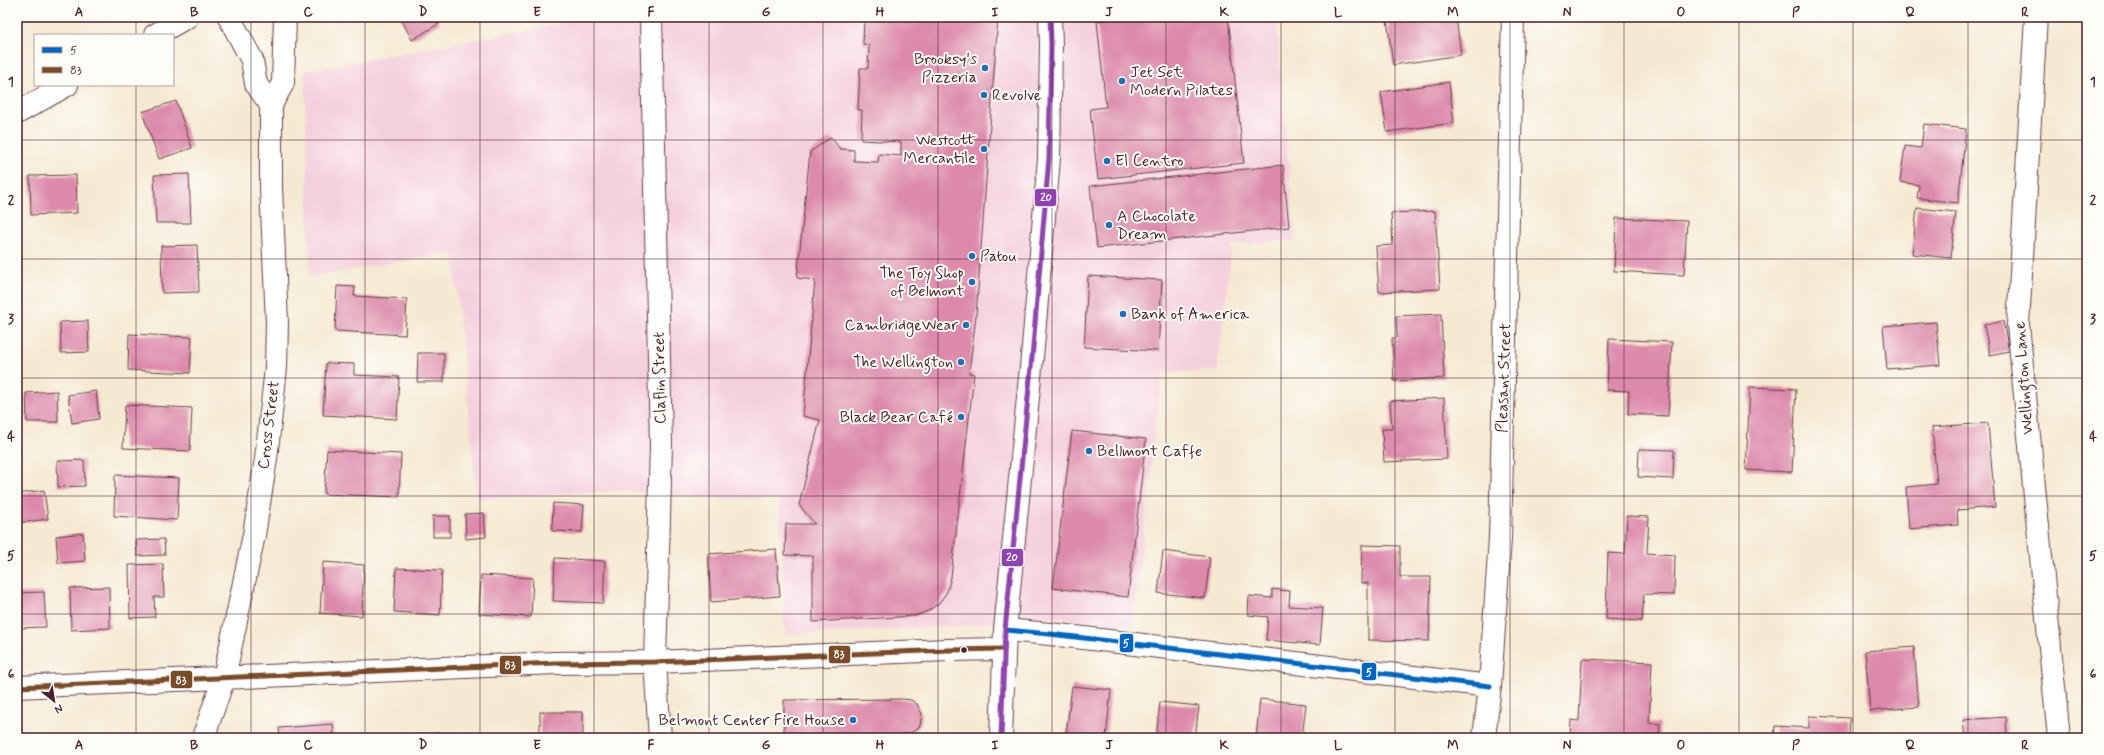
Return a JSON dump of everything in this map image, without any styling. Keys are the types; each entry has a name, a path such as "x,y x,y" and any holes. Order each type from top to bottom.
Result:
{"street":[{"path":"157,34 187,17"},
{"path":"229,17 252,60 256,84 271,105"},
{"name":"Cross Street","path":"203,738 224,678 254,535 266,459 276,368 277,323 271,187 271,105 282,84 285,17"},
{"name":"Claflin Street","path":"651,17 654,60 661,444 655,662 660,738"},
{"path":"1000,738 1004,640 1033,347 1049,158 1050,17"},
{"name":"Pleasant Street","path":"1484,738 1490,686 1500,538 1513,17"},
{"name":"Wellington Lane","path":"2036,17 2018,325 2059,738"},
{"path":"17,113 65,86"},
{"path":"17,688 555,663 655,662 948,650 1004,640 1050,634 1490,686"}],"shaded area":[{"path":"597,17 1276,17 1295,240 1232,245 1217,371 1162,372 1133,626 1050,617 955,626 785,635 779,500 693,497 622,490 477,499 453,252 310,277 305,71"}],"building":[{"path":"400,17 437,17 440,23 412,40"},
{"path":"864,17 998,17 976,316 969,373 974,374 951,577 947,592 939,603 928,611 915,616 813,622 813,556 785,555 786,524 815,524 799,505 820,420 803,416 815,280 797,278 810,152 831,137 840,149 854,150 854,161 878,162 879,154 901,156 901,142 861,140 862,110 858,110 860,68 868,68 869,45 863,44"},
{"path":"1130,17 1228,17 1244,163 1098,179 1090,109 1106,107 1097,21"},
{"path":"1404,17 1456,17 1461,55 1393,65 1387,19"},
{"path":"1449,82 1454,123 1387,132 1381,92"},
{"path":"176,101 192,148 159,159 142,112"},
{"path":"1924,124 1966,129 1958,203 1917,198 1919,185 1900,182 1905,146 1921,148"},
{"path":"1283,165 1289,227 1097,248 1090,186"},
{"path":"189,174 191,223 156,223 154,175"},
{"path":"76,175 77,213 31,215 30,176"},
{"path":"1917,208 1956,212 1951,258 1912,254"},
{"path":"1435,211 1440,289 1379,292 1376,246 1393,245 1391,213"},
{"path":"1616,218 1687,221 1684,275 1614,271"},
{"path":"197,245 199,292 162,293 161,246"},
{"name":"Bank of America","path":"1088,276 1162,280 1158,351 1084,347"},
{"path":"337,286 355,287 354,296 407,299 405,335 335,331"},
{"path":"1441,314 1444,378 1394,381 1392,338 1397,338 1396,316"},
{"path":"88,321 89,352 61,353 60,322"},
{"path":"2003,321 2009,351 1990,355 1984,325"},
{"path":"1936,322 1940,365 1887,369 1883,326"},
{"path":"129,334 192,337 190,373 128,370"},
{"path":"1609,339 1672,342 1668,416 1628,414 1629,391 1607,390"},
{"path":"418,353 444,353 444,382 417,382"},
{"path":"326,363 354,364 354,375 399,377 397,419 323,415"},
{"path":"1750,387 1796,389 1792,472 1746,470"},
{"path":"57,391 58,422 27,422 26,393"},
{"path":"96,391 99,419 72,423 68,395"},
{"path":"1444,398 1447,459 1384,462 1382,429 1392,429 1390,401"},
{"path":"125,405 192,408 190,451 123,448"},
{"path":"1988,423 1995,507 1957,510 1958,525 1909,529 1906,487 1937,484 1932,427"},
{"path":"1072,431 1146,439 1128,597 1053,588"},
{"path":"1639,449 1674,450 1673,479 1638,477"},
{"path":"327,450 401,454 399,497 324,494"},
{"path":"84,460 85,486 58,487 57,461"},
{"path":"115,475 179,478 177,520 114,516"},
{"path":"44,490 48,519 17,523 17,494"},
{"path":"553,503 584,505 582,532 552,531"},
{"path":"484,513 486,537 466,539 465,514"},
{"path":"433,516 450,516 450,537 433,537"},
{"path":"1627,516 1649,517 1647,553 1675,555 1674,595 1644,594 1642,621 1606,619 1608,553 1625,554"},
{"path":"83,533 85,561 58,563 56,536"},
{"path":"164,539 165,555 137,556 136,540"},
{"path":"1362,545 1400,546 1400,577 1431,577 1429,641 1368,640 1368,583 1361,583"},
{"path":"776,549 780,596 711,602 708,554"},
{"path":"1163,551 1210,557 1205,598 1158,593"},
{"path":"555,558 605,561 603,603 553,601"},
{"path":"323,562 364,565 362,616 320,613"},
{"path":"163,564 164,597 154,597 155,617 130,618 129,565"},
{"path":"396,568 442,570 440,615 394,612"},
{"path":"481,575 533,578 531,617 479,614"},
{"path":"109,587 110,628 71,630 70,588"},
{"path":"1272,589 1290,591 1289,606 1323,608 1320,645 1266,640 1268,617 1248,615 1249,596 1272,598"},
{"path":"44,592 46,627 17,628 17,593"},
{"path":"1914,647 1919,707 1870,711 1865,651"},
{"path":"1582,659 1652,662 1649,723 1660,724 1659,738 1570,738 1571,720 1579,721"},
{"path":"1072,686 1111,690 1106,738 1066,735"},
{"path":"1260,699 1306,704 1302,738 1256,738"},
{"name":"Belmont Center Fire House","path":"784,700 911,700 917,704 922,714 920,726 911,733 902,734 902,738 784,738"},
{"path":"1160,702 1199,706 1195,738 1156,738"},
{"path":"540,712 583,712 583,738 540,738"},
{"path":"1809,716 1850,718 1849,738 1774,738 1775,726 1809,728"},
{"path":"2006,717 2007,738 1965,738 1963,720"},
{"path":"333,724 334,738 280,738 279,728"},
{"path":"439,733 439,738 391,738 391,737"},
{"path":"477,735 477,738 458,738 458,736"}],"transit line":[{"name":"20","path":"1001,738 1005,630 1033,347 1049,158 1050,17"},
{"name":"5","path":"1005,630 1490,686"},
{"name":"83","path":"17,687 555,663 655,662 1004,649"}],"place":[{"name":"Brooksy's Pizzeria","path":"985,68"},
{"name":"Jet Set Modern Pilates","path":"1122,81"},
{"name":"Revolve","path":"984,95"},
{"name":"Westcott Mercantile","path":"984,149"},
{"name":"El Centro","path":"1107,161"},
{"name":"A Chocolate Dream","path":"1109,225"},
{"name":"Patou","path":"972,256"},
{"name":"The Toy Shop of Belmont","path":"972,282"},
{"name":"Bank of America","path":"1123,314"},
{"name":"CambridgeWear","path":"966,325"},
{"name":"The Wellington","path":"961,362"},
{"name":"Black Bear Café","path":"961,417"},
{"name":"Bellmont Caffe","path":"1089,451"},
{"name":"Belmont Center Fire House","path":"853,720"}]}
